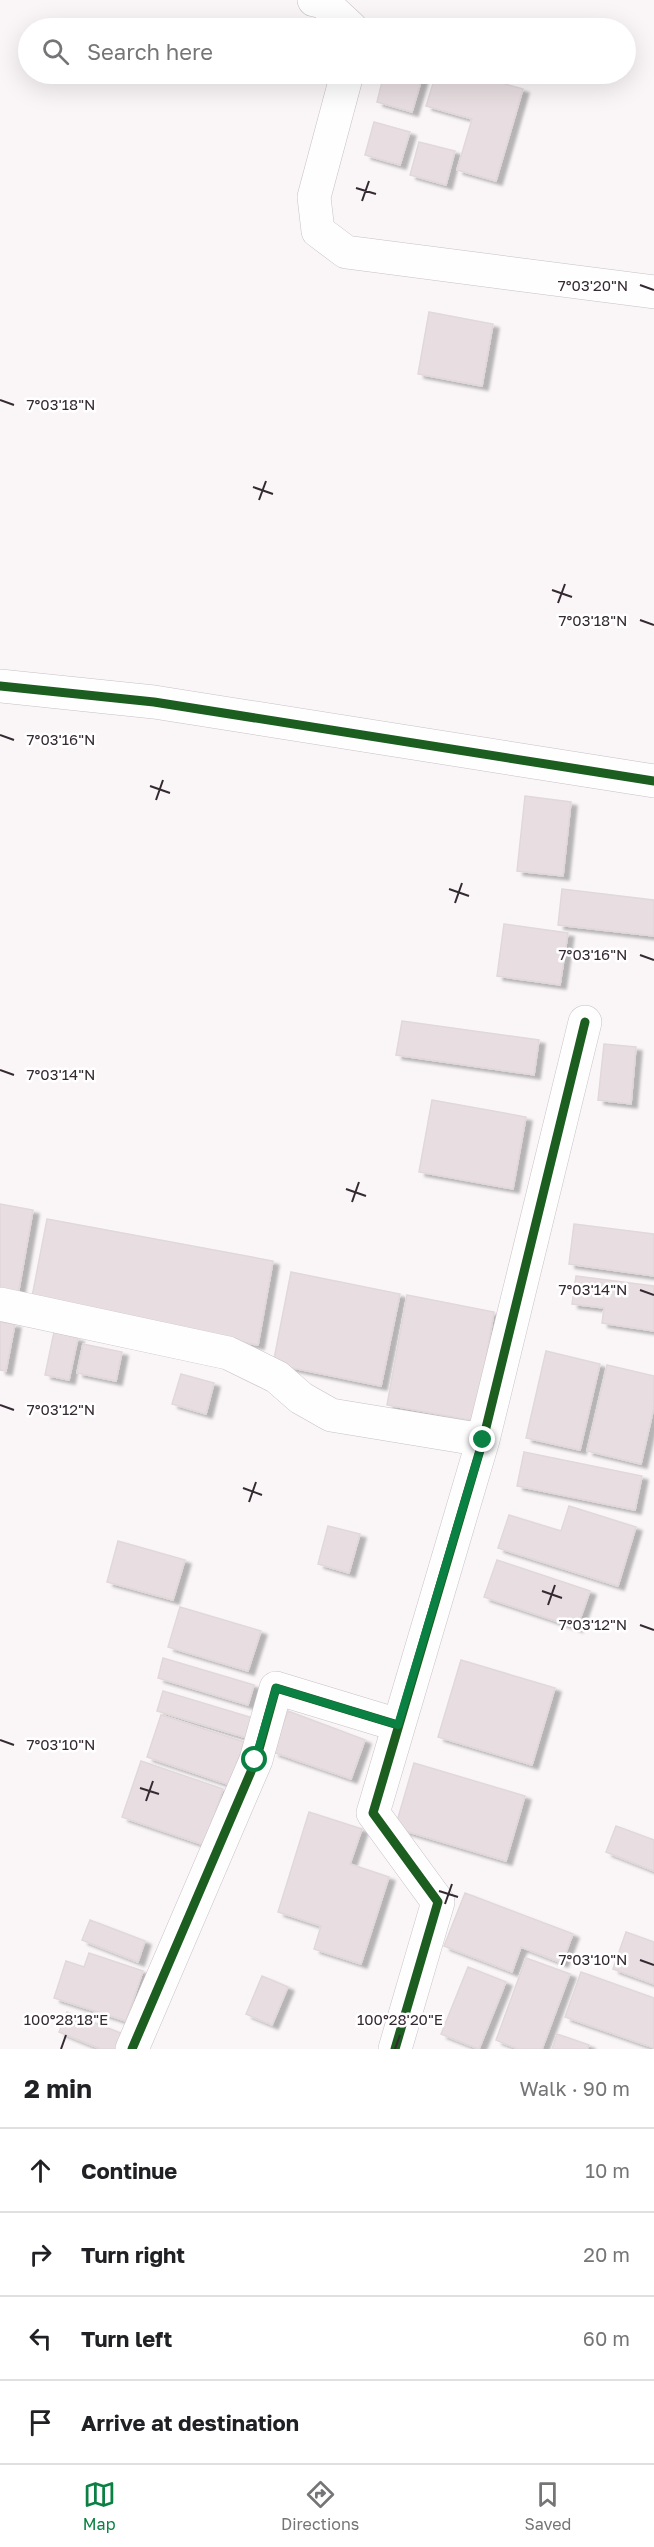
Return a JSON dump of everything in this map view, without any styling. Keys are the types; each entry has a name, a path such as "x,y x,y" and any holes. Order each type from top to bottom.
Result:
{"street":[{"path":"314,0 323,2 340,18"},
{"path":"344,84 314,197 318,231 346,252 654,292"},
{"path":"0,686 154,702 654,781"},
{"path":"395,2049 438,1902 373,1813 483,1440 585,1022"},
{"path":"0,1304 228,1353 277,1377 301,1398 331,1415 483,1440"},
{"path":"132,2049 255,1760 276,1688 398,1725"}],"building":[{"path":"382,84 420,84 412,112 377,102"},
{"path":"433,84 505,84 523,89 496,181 457,170 472,119 426,106"},
{"path":"374,122 410,132 400,165 365,155"},
{"path":"419,142 455,151 446,185 410,175"},
{"path":"429,312 493,324 482,386 418,374"},
{"path":"525,796 571,802 563,876 517,871"},
{"path":"562,889 654,900 654,936 558,925"},
{"path":"504,924 568,933 560,985 497,976"},
{"path":"402,1021 539,1040 534,1075 396,1055"},
{"path":"604,1044 636,1047 631,1104 598,1100"},
{"path":"432,1100 526,1117 513,1189 419,1172"},
{"path":"0,1204 33,1210 18,1295 0,1292"},
{"path":"47,1219 273,1261 258,1345 31,1302"},
{"path":"574,1224 654,1234 654,1276 569,1264"},
{"path":"291,1272 400,1294 381,1386 273,1364"},
{"path":"576,1276 654,1286 654,1331 602,1323 604,1308 572,1304"},
{"path":"407,1295 494,1312 475,1421 387,1405"},
{"path":"0,1322 15,1324 6,1371 0,1370"},
{"path":"54,1332 78,1338 69,1380 45,1375"},
{"path":"83,1344 122,1352 116,1381 77,1373"},
{"path":"546,1351 600,1364 580,1450 526,1438"},
{"path":"607,1365 654,1376 654,1407 641,1464 587,1451"},
{"path":"181,1374 214,1383 206,1414 172,1404"},
{"path":"524,1452 642,1476 635,1510 517,1486"},
{"path":"569,1506 636,1527 618,1586 498,1548 509,1515 561,1531"},
{"path":"328,1526 360,1534 349,1573 318,1564"},
{"path":"118,1541 185,1560 173,1600 107,1582"},
{"path":"497,1560 590,1591 577,1628 484,1597"},
{"path":"180,1607 261,1631 248,1671 168,1647"},
{"path":"163,1658 254,1685 248,1705 158,1678"},
{"path":"461,1660 555,1688 532,1765 438,1737"},
{"path":"163,1691 253,1718 247,1738 157,1711"},
{"path":"288,1711 365,1740 351,1779 273,1752"},
{"path":"161,1715 244,1742 230,1785 147,1757"},
{"path":"141,1761 223,1789 204,1845 122,1817"},
{"path":"414,1763 525,1796 506,1861 395,1828"},
{"path":"309,1812 362,1829 350,1864 389,1877 361,1964 314,1949 321,1926 278,1912"},
{"path":"616,1826 654,1840 654,1871 606,1852"},
{"path":"465,1893 573,1934 562,1963 521,1947 512,1972 444,1946"},
{"path":"90,1920 145,1941 138,1962 82,1940"},
{"path":"626,1932 654,1942 654,1984 613,1969"},
{"path":"89,1953 143,1971 126,2021 54,1998 66,1961 84,1967"},
{"path":"526,1958 570,1974 542,2049 518,2049 496,2040"},
{"path":"468,1967 506,1982 479,2049 441,2034"},
{"path":"581,1972 654,1998 654,2048 565,2017"},
{"path":"262,1976 288,1987 272,2025 246,2014"},
{"path":"67,2012 123,2034 117,2049 101,2049 59,2032"},
{"path":"557,2034 589,2045 587,2049 552,2049"}],"cycle path":[{"path":"0,686 154,702 654,781"},
{"path":"395,2049 438,1902 373,1813 483,1440 585,1022"},
{"path":"132,2049 256,1760 276,1688 398,1725"}],"route":[{"path":"255,1760 276,1688 398,1725 483,1440"}]}
